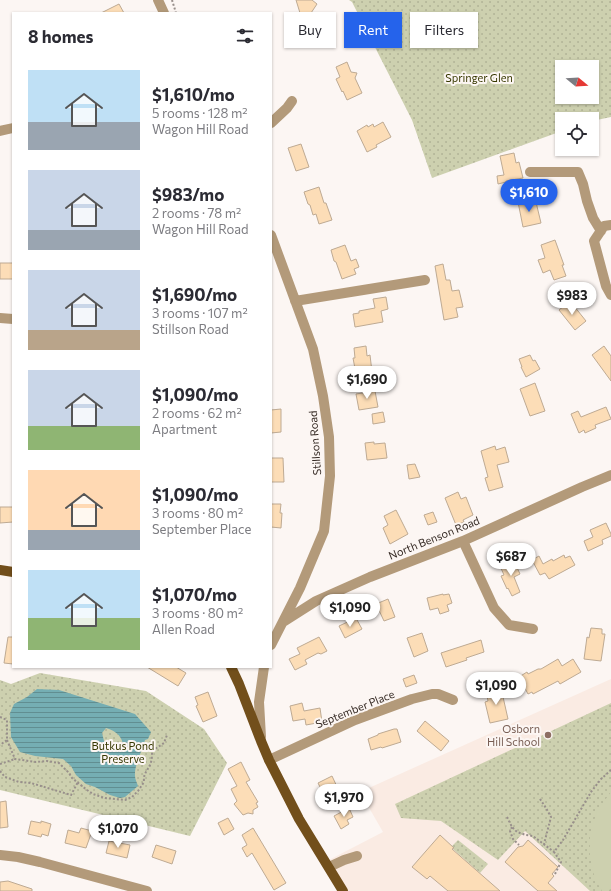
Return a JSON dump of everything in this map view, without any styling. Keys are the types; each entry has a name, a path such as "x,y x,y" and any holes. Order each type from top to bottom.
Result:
{"main road":[{"path":"0,570 12,572"},
{"path":"231,668 269,760 299,818 343,891"}],"street":[{"path":"158,0 164,12"},
{"path":"272,122 292,101"},
{"path":"0,131 12,128"},
{"path":"530,172 578,172 584,184 587,201 593,218 605,228 594,241 606,286 611,295"},
{"name":"Stillson Road","path":"272,238 313,349 323,396 329,437 330,476 324,531 300,588 272,643"},
{"path":"295,301 425,280"},
{"path":"0,318 12,319"},
{"name":"North Benson Road","path":"272,629 316,601 370,577 463,541 611,475"},
{"path":"463,541 494,608 509,625 533,629"},
{"path":"261,741 259,702 264,668"},
{"name":"September Place","path":"269,760 355,720 412,700 432,694 438,694 453,700"},
{"path":"0,856 18,857 40,862 147,891"},
{"path":"328,868 344,860 358,856"}],"path":[{"path":"172,0 176,12"},
{"path":"0,717 8,720 7,740 15,759"},
{"path":"0,764 15,759 59,763 72,778 93,794 105,798 125,800 132,797 144,782 145,772 151,762 152,751 164,743 167,735"},
{"path":"0,745 7,740"},
{"path":"554,852 563,840 591,792 601,779 611,770"},
{"path":"0,771 5,777 19,782 70,794 78,782"},
{"path":"540,799 551,817 544,844"},
{"path":"507,817 512,827 517,832 526,836 533,836 554,852 561,862 555,874"},
{"path":"512,827 510,831 513,839 519,845"}],"shaded area":[{"name":"Osborn Hill School","path":"611,679 611,891 343,891 325,862 383,832 360,792"}],"green space":[{"name":"Springer Glen","path":"349,0 611,0 611,117 599,120 599,112 555,112 555,134 432,178 412,120 375,48 402,48 402,12 357,12 352,2"},
{"name":"Butkus Pond Preserve","path":"40,673 146,691 204,729 227,763 190,836 0,790 0,680 11,684"},
{"path":"611,703 611,891 590,891 525,831 498,860 441,821 401,818 395,804"},
{"path":"611,792 611,889 602,891 595,879 590,857 590,834 597,811"},
{"path":"458,840 488,864 480,873 453,849 454,848 452,846"}],"water":[{"path":"37,689 59,690 135,714 151,732 148,739 145,740 138,758 135,777 138,786 125,797 120,798 86,784 76,775 71,766 63,759 35,756 20,752 11,737 10,713 14,704 27,697","holes":["106,728 110,729 121,738 123,749 110,749 104,741 102,733"]}],"building":[{"path":"296,0 312,0 317,4 312,12 300,12"},
{"path":"119,4 123,12 103,12"},
{"path":"347,62 351,72 357,73 355,78 362,93 347,100 336,79 340,77 336,67"},
{"path":"383,122 391,137 367,152 357,131 367,125 368,127 373,124 374,127"},
{"path":"301,144 309,167 296,171 288,148"},
{"path":"514,153 516,163 519,162 523,178 498,184 497,176 504,175 500,156"},
{"path":"319,187 324,203 326,203 332,220 319,224 316,214 313,215 304,192"},
{"path":"535,198 541,223 523,227 518,202"},
{"path":"555,240 564,265 562,265 566,276 554,280 550,270 543,273 538,260 545,258 541,245"},
{"path":"345,245 351,261 356,259 359,267 354,269 356,274 342,279 331,250"},
{"path":"0,263 12,263 12,279 0,279"},
{"path":"443,264 446,280 450,280 452,291 459,290 463,307 456,308 458,317 444,320 435,266"},
{"path":"386,297 388,309 381,311 383,322 355,327 353,314 359,313 359,311 375,308 373,299"},
{"path":"570,301 586,321 575,330 559,310"},
{"path":"366,346 367,356 370,355 372,372 356,374 353,358 355,358 354,348"},
{"path":"604,346 611,356 611,381 592,355"},
{"path":"530,355 540,369 526,377 519,359"},
{"path":"535,383 545,411 530,416 520,389"},
{"path":"375,391 378,407 359,410 356,394"},
{"path":"606,407 611,419 595,425 596,428 585,433 584,430 579,433 571,414 578,411 581,417"},
{"path":"281,409 281,432 272,433 272,410"},
{"path":"383,412 385,422 373,424 372,414"},
{"path":"374,442 374,444 385,443 387,458 367,460 365,443"},
{"path":"495,446 496,450 505,447 509,462 497,465 503,487 489,491 485,478 488,477 481,451"},
{"path":"272,458 283,458 284,482 272,482"},
{"path":"415,464 420,477 409,479 407,465"},
{"path":"458,492 461,499 466,497 473,515 463,520 464,522 456,525 445,498"},
{"path":"272,504 281,504 281,528 272,527"},
{"path":"0,507 12,507 12,522 0,523"},
{"path":"396,510 408,534 390,544 383,528 388,525 384,516"},
{"path":"433,512 437,522 428,525 424,515"},
{"path":"606,523 611,536 602,540 603,544 588,551 584,541 593,537 590,530"},
{"path":"564,555 565,558 570,556 575,565 549,579 545,573 540,575 532,560 539,556 543,564"},
{"path":"514,561 520,574 514,577 520,592 512,596 501,576 504,575 500,566"},
{"path":"449,594 452,603 447,605 449,611 440,614 438,608 430,610 427,598"},
{"path":"388,599 395,617 384,621 376,604"},
{"path":"356,618 362,629 345,638 339,626"},
{"path":"591,628 602,629 602,634 605,634 601,661 584,659 587,637 589,638"},
{"path":"422,633 428,651 414,657 407,638"},
{"path":"8,637 12,637 12,664 4,663"},
{"path":"319,637 327,651 321,654 318,653 305,660 307,664 295,670 289,659 300,654 297,648"},
{"path":"481,640 484,652 446,667 441,653"},
{"path":"558,659 562,666 573,659 581,672 560,684 558,681 533,694 532,692 528,694 519,677 527,672 528,674 541,669"},
{"path":"149,668 178,668 186,673 178,686"},
{"path":"414,675 417,683 406,687 403,679"},
{"path":"501,688 508,719 490,723 485,702 488,701 486,691"},
{"path":"208,692 217,716 203,722 196,706 198,705 195,697"},
{"path":"302,703 304,711 320,708 322,722 306,725 305,719 293,721 290,706"},
{"path":"425,721 449,741 441,751 417,731"},
{"path":"397,729 401,742 371,750 368,739"},
{"path":"241,762 250,780 246,782 258,802 256,803 258,807 253,810 253,814 248,813 243,815 234,804 237,801 231,789 237,786 228,769"},
{"path":"332,776 339,791 325,797 318,783"},
{"path":"6,801 8,827 0,828 0,802"},
{"path":"349,808 353,817 347,820 349,824 341,829 334,816"},
{"path":"228,818 234,829 224,835 218,823"},
{"path":"31,821 41,823 41,821 51,824 48,836 42,834 41,837 28,834"},
{"path":"81,828 92,831 86,848 65,843 68,830 79,833"},
{"path":"253,828 286,883 274,890 252,853 247,857 242,848 247,845 242,835"},
{"path":"440,835 454,848 452,849 500,891 448,891 430,876 427,879 412,867"},
{"path":"528,840 558,867 552,874 554,876 548,883 557,891 538,891 505,862 518,847 523,846"},
{"path":"109,841 130,845 127,858 106,853"},
{"path":"156,845 176,851 172,864 152,857"},
{"path":"8,881 32,889 32,891 0,891 0,882"}],"place":[{"name":"Osborn Hill School","path":"548,735"}]}
